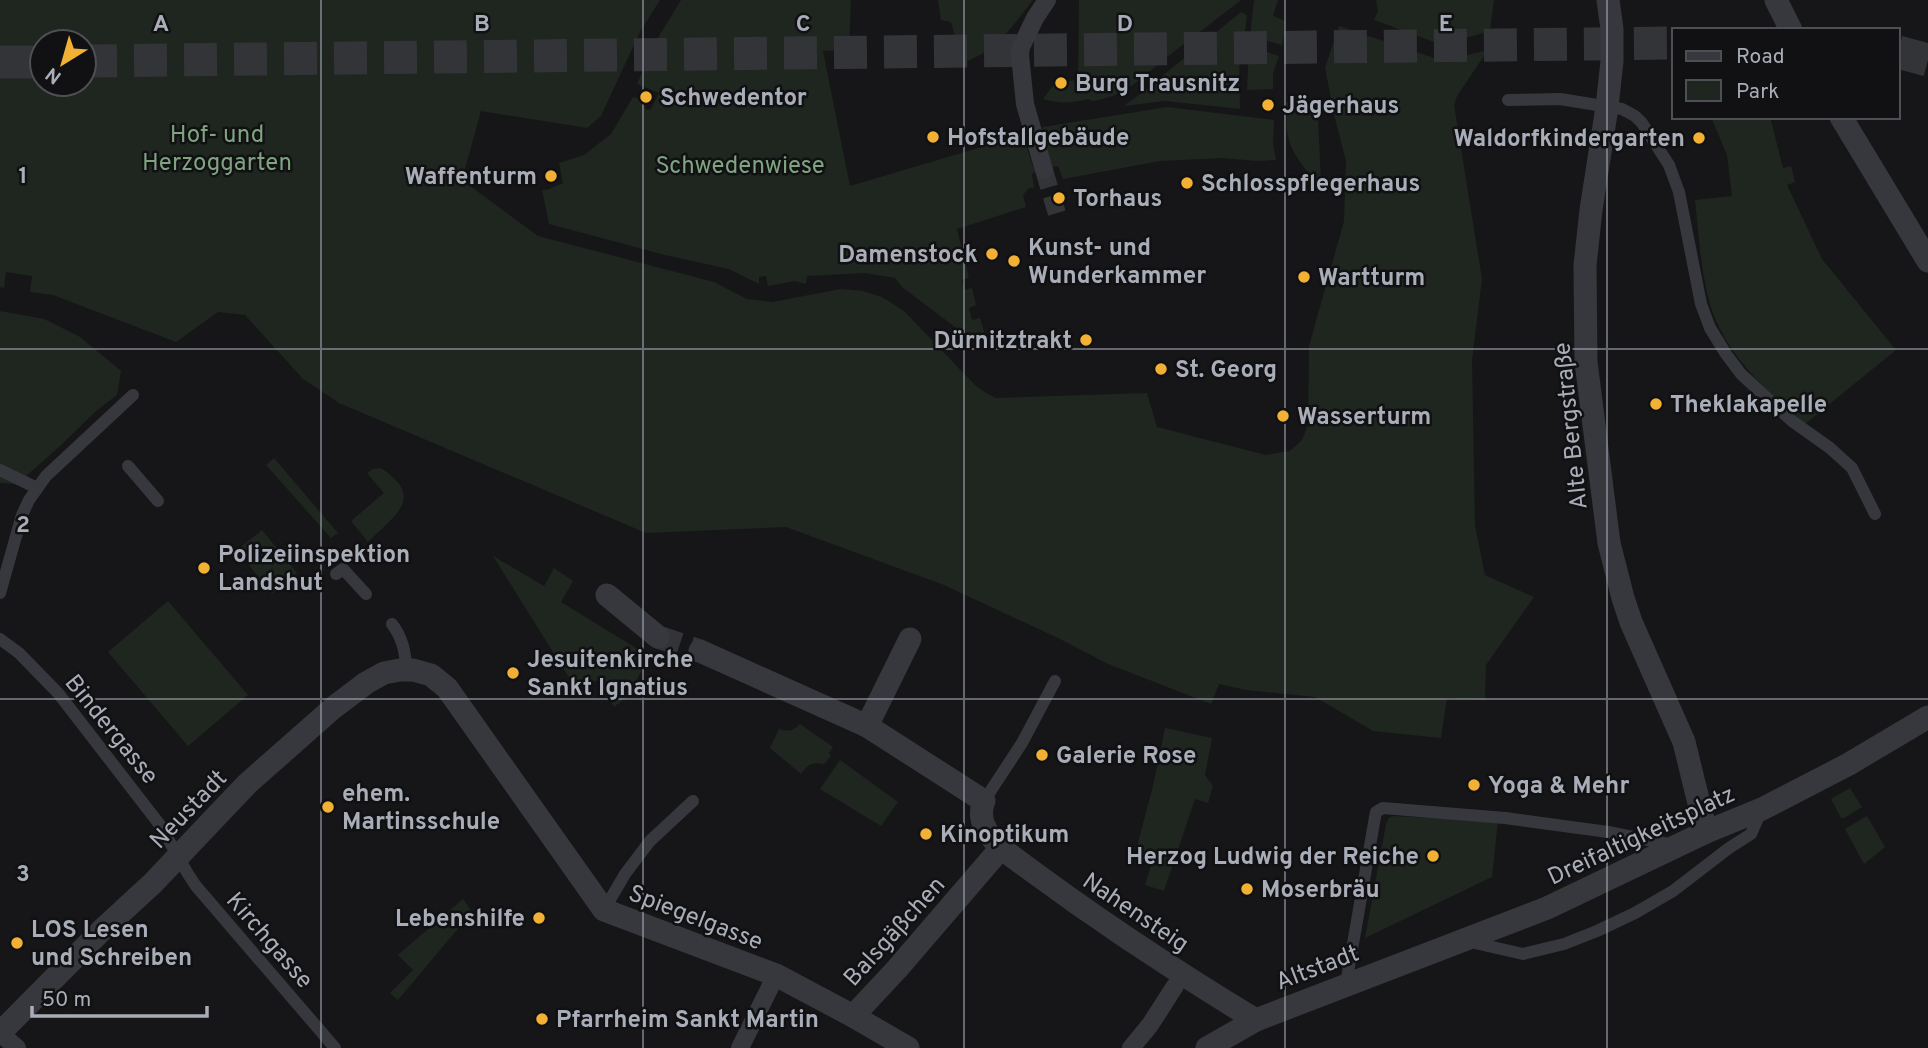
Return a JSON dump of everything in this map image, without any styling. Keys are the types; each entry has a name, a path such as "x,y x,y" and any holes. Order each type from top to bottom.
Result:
{"street":[{"path":"1044,170 1025,104 1020,55 1035,18 1047,0"},
{"name":"Alte Bergstraße","path":"1608,0 1612,61 1585,265 1586,362 1609,543 1631,622 1684,742 1706,832"},
{"path":"1776,0 1790,28"},
{"path":"1842,119 1928,261"},
{"path":"607,595 658,637"},
{"path":"867,726 910,639"},
{"path":"700,651 867,726 984,801"},
{"name":"Spiegelgasse","path":"406,670 431,675 447,688 604,910 776,975 908,1048"},
{"name":"Neustadt","path":"0,1033 102,930 153,883 247,784 333,708 366,683 384,673 406,670"},
{"name":"Dreifaltigkeitsplatz","path":"1457,943 1547,908 1706,832 1762,809 1849,764 1928,717"},
{"name":"Nahensteig","path":"984,801 980,810 982,822 992,840 1001,848 1163,963 1256,1020"},
{"name":"Balsgäßchen","path":"853,1016 975,881 1001,848"},
{"name":"Altstadt","path":"1207,1048 1256,1020 1457,943"},
{"path":"740,1048 776,975"},
{"path":"1131,1048 1150,1025 1175,986"},
{"path":"0,1033 17,1048"}],"lane":[{"path":"1508,100 1560,99 1622,109 1642,123 1669,165 1679,192 1701,304 1710,328 1741,374 1792,421 1830,448 1852,468 1875,514"},
{"path":"0,593 22,515 37,488 55,467 133,395"},
{"path":"128,466 158,501"},
{"path":"0,470 37,488"},
{"path":"336,574 342,569 366,594"},
{"path":"392,624 402,644 406,670"},
{"name":"Bindergasse","path":"0,639 19,653 58,693 160,825 179,856"},
{"path":"984,801 1022,743 1055,681"},
{"path":"604,910 625,874 650,841 693,801"},
{"path":"1346,984 1374,817 1379,809 1505,818 1608,832 1676,846"},
{"path":"1457,943 1523,954 1564,944 1597,931 1673,891 1751,834 1762,809"},
{"name":"Kirchgasse","path":"179,856 196,886 335,1048"}],"green space":[{"name":"Hof- und Herzoggarten","path":"0,0 660,0 640,32 601,116 587,128 481,111 462,180 538,236 714,282 747,299 772,302 841,289 863,291 882,297 904,311 975,385 996,398 1147,393 1157,427 1266,455 1290,451 1302,440 1308,425 1309,346 1344,221 1346,161 1325,68 1339,26 1443,61 1488,50 1457,96 1454,105 1482,279 1472,360 1475,526 1485,575 1534,597 1486,665 1485,700 1447,698 1441,738 1373,731 1315,697 1246,690 1219,684 1211,704 1108,664 944,585 786,527 646,533 339,403 303,379 245,315 218,312 176,342 53,295 30,292 32,276 6,272 4,288 0,287"},
{"name":"Schwedenwiese","path":"681,0 851,0 849,49 823,51 850,186 1023,136 1035,172 1032,174 1034,188 1029,188 1023,195 1026,207 957,229 969,278 962,280 964,290 972,288 976,305 969,308 972,320 980,318 985,335 972,340 902,287 895,278 864,273 807,276 806,284 795,281 768,286 766,276 759,277 759,284 729,269 549,224 542,190 563,183 559,163 584,155 611,134 633,97 647,110 651,109 659,93 637,84 656,41"},
{"path":"938,0 1033,0 994,45 962,63 951,22 941,20"},
{"path":"1079,0 1241,0 1134,84 1115,95 1092,101 1060,102 1043,99 1056,82 1078,80"},
{"path":"1254,0 1278,0 1273,16 1286,21 1282,45 1250,36"},
{"path":"1377,0 1494,0 1490,31 1452,42 1437,43 1374,20 1378,11"},
{"path":"1241,12 1247,15 1244,41 1240,42 1239,50 1240,109 1165,101 1124,106 1140,94"},
{"path":"1249,46 1279,56 1273,73 1273,89 1247,90"},
{"path":"1286,102 1318,118 1321,182 1305,168 1293,150 1287,132"},
{"path":"1167,107 1274,120 1273,144 1276,160 1222,158 1160,161 1063,179 1058,166 1052,167 1041,130 1043,127"},
{"path":"1712,119 1771,119 1783,168 1791,166 1795,182 1787,185 1822,259 1896,350 1805,424 1746,367 1727,341 1713,314 1702,265 1695,200 1732,196 1727,155"},
{"path":"0,311 44,319 80,337 121,371 117,395 17,484 0,483"},
{"path":"274,458 338,533 331,538 266,465"},
{"path":"381,468 402,488 404,497 396,515 368,542 351,521 384,493 367,473"},
{"path":"262,530 297,573 272,594 237,550"},
{"path":"493,556 544,586 554,568 573,581 561,602 649,656 629,695 614,707 597,680 578,692"},
{"path":"168,601 248,695 188,746 108,652"},
{"path":"800,724 833,747 829,753 831,756 824,764 811,764 801,774 770,748 779,729 790,730"},
{"path":"1165,728 1212,738 1205,775 1213,786 1208,803 1195,799 1164,891 1145,885 1151,865 1134,858"},
{"path":"840,760 898,802 881,826 820,789"},
{"path":"1850,788 1862,807 1841,818 1831,799"},
{"path":"1393,816 1498,821 1492,877 1365,938 1386,824"},
{"path":"1867,816 1885,847 1864,864 1845,829"},
{"path":"463,899 472,912 398,1000 390,993 413,970 398,955"}],"tunnel":[{"path":"98,61 1672,43"},
{"path":"1900,53 1928,60"},
{"path":"0,62 28,62"},
{"path":"1044,170 1058,217"},
{"path":"658,637 700,651"}],"place":[{"name":"Burg Trausnitz","path":"1061,83"},
{"name":"Schwedentor","path":"646,97"},
{"name":"Jägerhaus","path":"1268,105"},
{"name":"Hofstallgebäude","path":"933,137"},
{"name":"Waldorfkindergarten","path":"1699,138"},
{"name":"Waffenturm","path":"551,176"},
{"name":"Schlosspflegerhaus","path":"1187,183"},
{"name":"Torhaus","path":"1059,198"},
{"name":"Damenstock","path":"992,254"},
{"name":"Kunst- und Wunderkammer","path":"1014,261"},
{"name":"Wartturm","path":"1304,277"},
{"name":"Dürnitztrakt","path":"1086,340"},
{"name":"St. Georg","path":"1161,369"},
{"name":"Theklakapelle","path":"1656,404"},
{"name":"Wasserturm","path":"1283,416"},
{"name":"Polizeiinspektion Landshut","path":"204,568"},
{"name":"Jesuitenkirche Sankt Ignatius","path":"513,673"},
{"name":"Galerie Rose","path":"1042,755"},
{"name":"Yoga & Mehr","path":"1474,785"},
{"name":"ehem. Martinsschule","path":"328,807"},
{"name":"Kinoptikum","path":"926,834"},
{"name":"Herzog Ludwig der Reiche","path":"1433,856"},
{"name":"Moserbräu","path":"1247,889"},
{"name":"Lebenshilfe","path":"539,918"},
{"name":"LOS Lesen und Schreiben","path":"17,943"},
{"name":"Pfarrheim Sankt Martin","path":"542,1019"}]}
